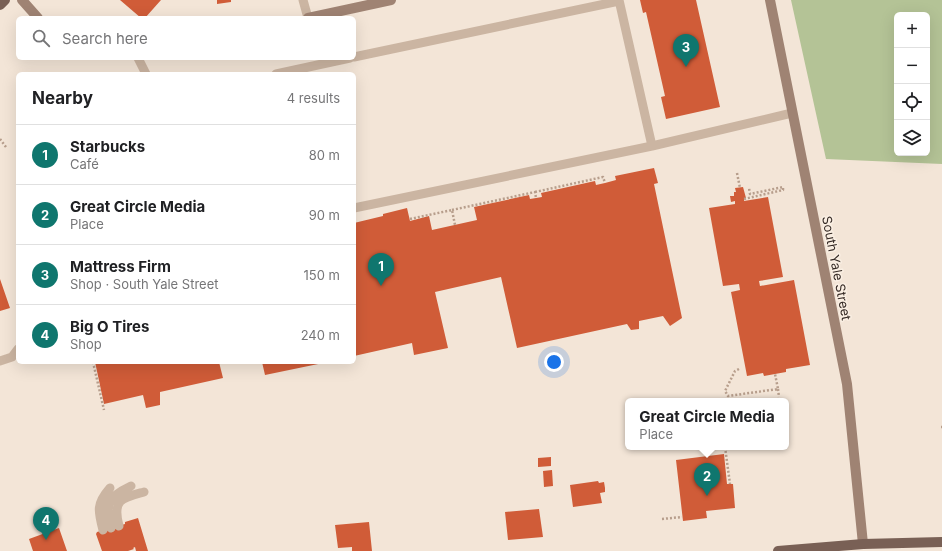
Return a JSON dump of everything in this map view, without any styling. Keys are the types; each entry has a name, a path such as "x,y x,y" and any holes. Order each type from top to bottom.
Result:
{"main road":[{"path":"0,5 5,0"},
{"path":"778,551 863,544 942,542"}],"street":[{"path":"22,0 36,16"},
{"path":"317,16 391,0"},
{"name":"South Yale Street","path":"770,0 847,384 863,544"}],"lane":[{"path":"303,0 307,16"},
{"path":"356,57 619,0 652,146"},
{"path":"139,60 145,72"},
{"path":"283,72 324,61"},
{"path":"356,208 652,146 792,113"},
{"path":"0,361 12,356 16,351"},
{"path":"111,528 107,513 112,497 131,486"},
{"path":"110,488 102,499 99,508 111,528"},
{"path":"111,528 117,505 122,498 144,492"}],"path":[{"path":"0,139 6,147"},
{"path":"737,173 740,188"},
{"path":"410,218 603,177 605,183"},
{"path":"744,199 783,190 783,187 750,194 749,188"},
{"path":"535,192 536,198"},
{"path":"452,210 455,225"},
{"path":"94,364 104,410"},
{"path":"739,369 735,371 725,391 728,396 778,389"},
{"path":"775,374 779,398"},
{"path":"725,450 730,484"},
{"path":"662,519 682,517"}],"green space":[{"path":"791,0 942,0 942,164 826,159"}],"building":[{"path":"120,0 161,0 147,16 139,16"},
{"path":"217,0 231,0 231,2 217,4"},
{"path":"640,0 696,0 720,107 666,119 661,97 665,96 646,12 643,13"},
{"path":"654,168 658,183 654,184 682,318 670,326 663,316 639,321 639,329 631,330 627,324 517,348 501,277 435,292 448,348 414,355 412,343 356,356 356,223 407,208 410,221 429,216 432,230 477,220 474,207 529,195 530,199 542,197 541,193 595,181 596,185 616,180 615,176"},
{"path":"743,187 746,198 744,198 744,201 768,197 783,277 759,281 760,286 794,280 810,365 786,369 786,372 764,376 763,373 747,376 731,292 740,290 739,284 723,286 709,208 735,204 735,201 731,202 730,196 734,196 734,192 736,192 735,188"},
{"path":"0,279 10,308 0,311"},
{"path":"95,364 220,364 223,378 160,392 160,405 146,408 143,395 104,404"},
{"path":"262,364 318,364 265,375"},
{"path":"724,454 727,484 733,484 735,508 706,511 707,518 683,521 676,460"},
{"path":"551,457 551,466 538,467 538,458"},
{"path":"552,470 553,486 544,487 543,471"},
{"path":"598,481 599,483 604,482 605,492 600,493 602,503 573,507 570,485"},
{"path":"539,509 543,537 508,540 505,512"},
{"path":"138,518 148,551 136,551 135,547 133,548 134,549 128,551 102,551 96,534 97,532 125,524 125,522"},
{"path":"369,522 372,551 352,551 352,547 338,548 335,525"},
{"path":"59,528 67,551 33,551 29,539"}],"place":[{"name":"Mattress Firm","path":"686,67"},
{"name":"Starbucks","path":"381,286"},
{"name":"Great Circle Media","path":"707,496"},
{"name":"Big O Tires","path":"46,540"}]}
